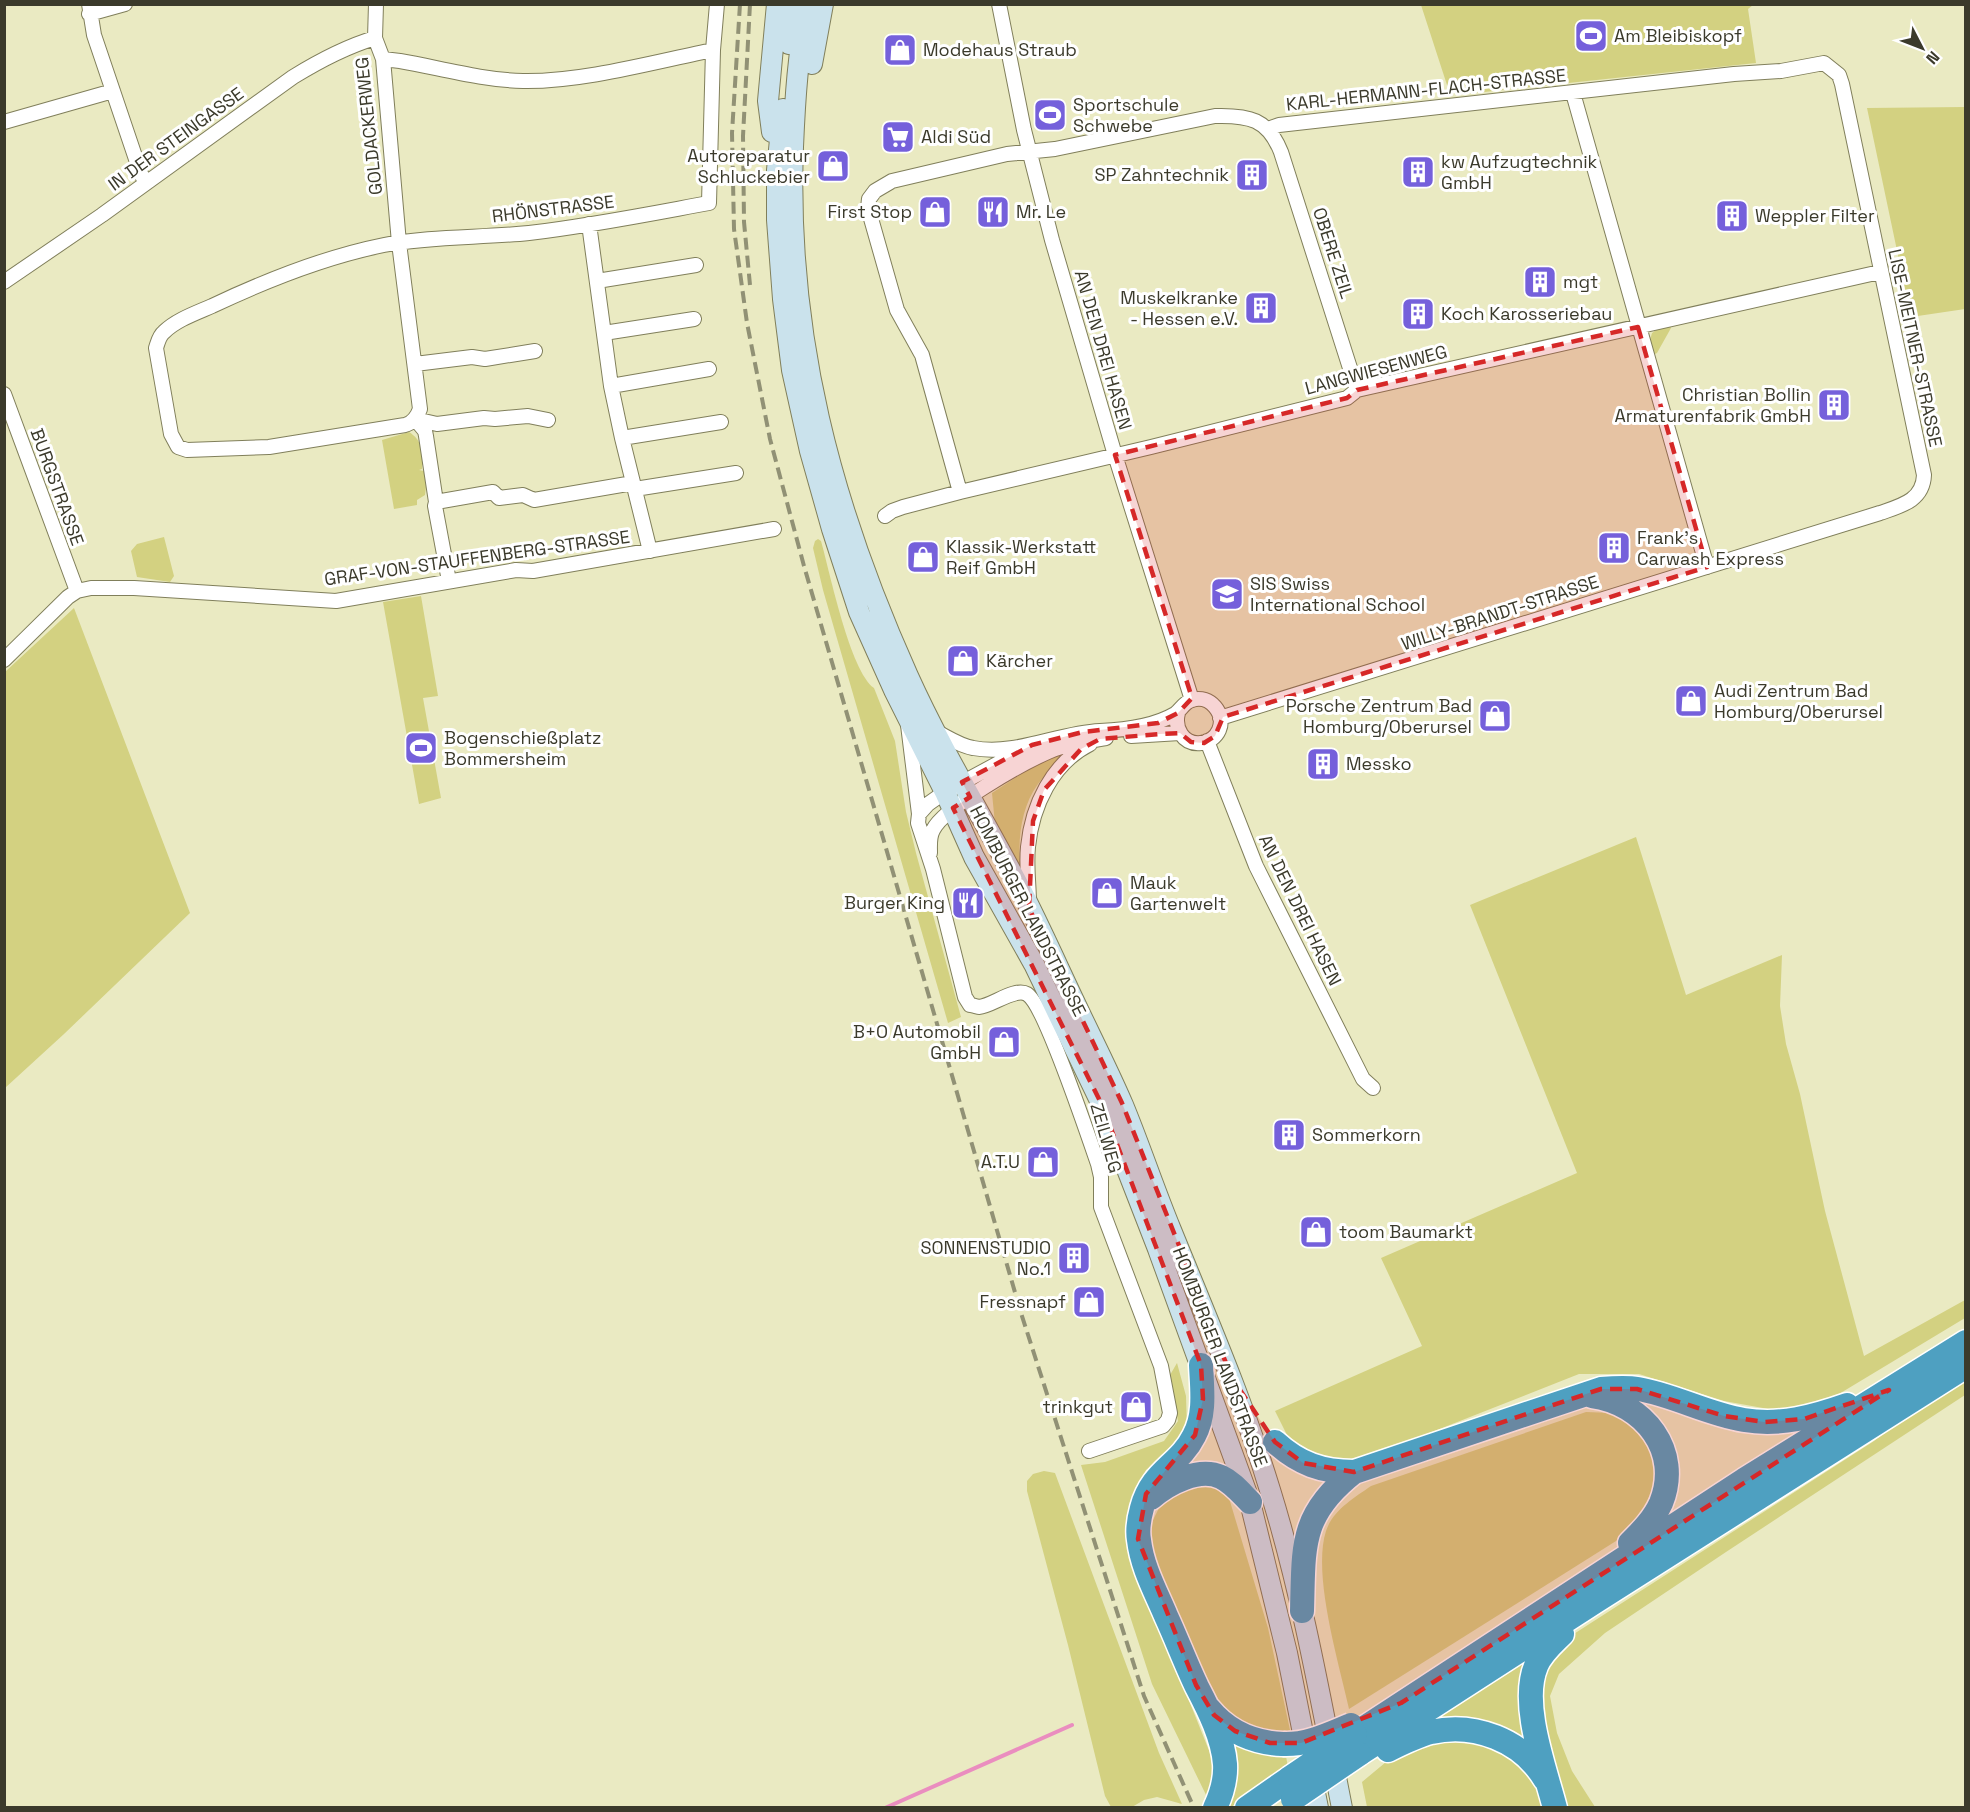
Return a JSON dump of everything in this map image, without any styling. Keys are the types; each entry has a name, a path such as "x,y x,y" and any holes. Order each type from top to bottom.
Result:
{"highway":[{"path":"1247,1808 1288,1795 1325,1777 1401,1703 1965,1342"},
{"path":"1201,1365 1203,1399 1195,1435 1188,1446 1153,1482 1146,1494 1138,1523 1138,1539 1142,1557 1207,1706 1222,1750 1225,1762 1224,1785 1215,1808"},
{"path":"1288,1795 1357,1744 1596,1601 1965,1366"},
{"path":"1275,1442 1288,1454 1303,1463 1336,1472 1354,1472 1601,1389 1637,1389 1657,1393 1724,1416 1774,1422 1804,1419 1889,1390"},
{"path":"1575,1397 1593,1396 1611,1399 1628,1407 1654,1432 1662,1448 1666,1466 1666,1484 1662,1502 1653,1518 1597,1576"},
{"path":"1302,1611 1306,1535 1320,1506 1335,1488 1354,1472"},
{"path":"1141,1512 1150,1499 1163,1488 1177,1481 1202,1474 1222,1477 1250,1502"},
{"path":"1552,1798 1532,1720 1531,1679 1544,1651 1596,1601"},
{"path":"1207,1706 1224,1724 1246,1737 1257,1741 1283,1744 1315,1739 1357,1744 1414,1737 1446,1729 1478,1731 1500,1739 1521,1751 1532,1762 1552,1798"}],"main road":[{"path":"777,4 768,101 785,172"},
{"name":"HOMBURGER LANDSTRASSE","path":"793,4 785,172 792,216 807,365 824,446 846,520 873,591 908,677 935,731 957,795 974,857 1034,964 1102,1105 1201,1365 1250,1502 1287,1653 1318,1808"},
{"name":"HOMBURGER LANDSTRASSE","path":"808,4 777,220 783,299 792,370 810,451 832,529 860,612 907,720 1029,908 1122,1103 1168,1223 1232,1378 1271,1493 1302,1611 1342,1808"},
{"path":"785,172 823,4"},
{"path":"1232,1378 1262,1426 1275,1442"}],"street":[{"path":"125,4 89,9 113,91 146,183"},
{"name":"GOLDACKERWEG","path":"376,4 375,38 383,59 399,243 420,409 415,419"},
{"path":"383,59 400,60 505,80 536,81 573,78 713,50 717,4"},
{"name":"AN DEN DREI HASEN","path":"999,4 1029,152 1052,240 1115,455 1192,700"},
{"name":"IN DER STEINGASSE","path":"4,282 293,77 323,58 352,44 375,38"},
{"name":"RHÖNSTRASSE","path":"415,419 405,425 285,444 253,448 187,450 178,447 171,434 156,348 163,333 171,327 255,286 311,265 399,243 463,236 526,233 709,203 713,50"},
{"name":"KARL-HERMANN-FLACH-STRASSE","path":"960,492 922,356 897,310 868,208 869,200 875,191 892,181 1007,154 1055,149 1215,116 1235,115 1253,119 1268,129 1279,124 1734,74 1781,71 1824,63 1839,75"},
{"name":"LISE-MEITNER-STRASSE","path":"1839,75 1924,475 1921,489"},
{"path":"4,122 113,91"},
{"path":"1573,93 1707,567"},
{"name":"OBERE ZEIL","path":"1268,129 1281,152 1357,390"},
{"path":"589,224 612,386 622,438 651,551"},
{"path":"597,281 696,265"},
{"name":"LANGWIESENWEG","path":"885,516 903,507 960,492 1347,398 1357,390 1881,272"},
{"path":"604,333 694,319"},
{"path":"415,364 472,357 485,359 536,351"},
{"path":"612,386 709,369"},
{"name":"BURGSTRASSE","path":"4,393 77,591"},
{"path":"415,419 437,424 484,418 528,416 549,420"},
{"path":"415,419 424,431 449,581"},
{"path":"622,438 721,422"},
{"path":"436,502 493,492 499,498 523,495 534,500 736,473"},
{"name":"WILLY-BRANDT-STRASSE","path":"1221,718 1905,505 1921,489"},
{"name":"GRAF-VON-STAUFFENBERG-STRASSE","path":"77,591 91,588 134,588 336,601 516,570 533,571 774,529"},
{"path":"4,660 68,597 77,591"},
{"path":"935,731 972,748 1032,745 1083,732 1113,731 1152,724 1178,713 1186,703 1192,700 1207,700 1213,704 1221,718 1219,730 1207,741 1191,742 1180,733 1177,727 1178,713"},
{"name":"ZEILWEG","path":"907,720 919,814 918,823 930,855 965,997 970,1005 979,1007 1020,993 1027,994 1034,1001 1054,1045 1098,1164 1101,1177 1101,1207 1163,1373 1170,1413 1163,1426 1089,1452"},
{"path":"919,814 928,804 957,795 1048,752 1072,744 1101,739 1180,733"},
{"path":"1029,908 1028,847 1033,821 1044,790 1070,758 1081,749 1101,739"},
{"name":"AN DEN DREI HASEN","path":"1207,741 1257,866 1363,1079 1373,1088"},
{"path":"957,795 1032,745"},
{"name":"ZEILWEG","path":"930,855 933,829 957,795"}],"highlighted area":[{"path":"1638,327 1707,567 1223,717 1215,736 1204,743 1191,742 1180,733 1100,739 1081,749 1044,790 1033,821 1029,908 1122,1103 1232,1378 1275,1442 1303,1463 1354,1472 1601,1389 1637,1389 1724,1416 1764,1422 1804,1419 1889,1390 1401,1703 1301,1743 1270,1743 1235,1731 1214,1715 1196,1685 1138,1539 1146,1494 1195,1435 1203,1399 1201,1365 1102,1105 953,808 970,797 962,782 1032,745 1083,732 1158,723 1178,713 1192,698 1115,455 1347,398 1357,390"}],"shaded area":[{"name":"Am Bleibiskopf","path":"1421,5 1753,5 1748,9 1756,63 1457,95 1447,85"},
{"path":"1965,107 1965,309 1911,317 1867,108"},
{"path":"1670,325 1671,328 1657,353 1653,355 1650,340 1652,333"},
{"path":"409,432 417,439 422,450 425,464 419,470 424,471 425,495 417,500 417,505 394,509 382,440"},
{"path":"164,537 174,576 170,582 137,577 131,551 137,544"},
{"path":"818,539 821,541 849,642 865,678 874,688 895,741 906,812 961,1017 948,1023 823,590 813,548"},
{"name":"Bogenschießplatz Bommersheim","path":"421,596 438,696 423,698 441,798 419,804 383,602"},
{"path":"74,608 190,913 5,1088 5,672"},
{"path":"1060,755 1032,793 1024,814 1020,836 1021,869 995,824 992,793 1038,763"},
{"path":"1636,837 1686,995 1782,955 1780,1006 1786,1044 1800,1094 1825,1211 1864,1356 1965,1300 1965,1318 1824,1403 1774,1410 1724,1401 1639,1374 1579,1374 1381,1452 1342,1461 1313,1455 1288,1437 1275,1411 1422,1346 1381,1258 1577,1173 1470,905"},
{"path":"1177,1363 1186,1396 1187,1429 1171,1450 1146,1470 1133,1498 1127,1529 1164,1638 1210,1753 1214,1775 1208,1799 1152,1684 1081,1465 1105,1462 1164,1441 1178,1421 1170,1375"},
{"path":"1965,1380 1965,1395 1605,1633 1559,1674 1550,1696 1557,1733 1572,1771 1595,1807 1567,1807 1537,1720 1546,1660 1566,1639"},
{"path":"1586,1412 1612,1413 1633,1424 1651,1445 1659,1470 1654,1496 1642,1521 1616,1541 1349,1709 1328,1619 1322,1571 1326,1531 1334,1517 1345,1505 1371,1486"},
{"path":"1044,1471 1055,1473 1159,1753 1182,1804 1157,1797 1144,1800 1132,1807 1111,1807 1105,1796 1027,1491 1027,1481 1033,1474"},
{"path":"1212,1485 1223,1489 1229,1498 1268,1628 1290,1730 1279,1734 1263,1731 1236,1719 1219,1700 1206,1681 1152,1560 1148,1530 1159,1508 1178,1493 1195,1486"},
{"path":"1535,1650 1538,1761 1423,1724"},
{"path":"1220,1725 1285,1751 1288,1767 1231,1807 1223,1807"},
{"path":"1471,1735 1507,1755 1528,1771 1541,1793 1544,1807 1367,1807 1362,1782 1386,1762 1436,1739"}],"waterway":[{"path":"885,1808 1072,1725"}],"railway":[{"path":"740,4 732,133 734,229 747,323 770,439 804,566 1021,1313 1144,1696 1194,1808"},
{"path":"750,4 743,136 744,222 750,285"}],"place":[{"name":"Am Bleibiskopf","path":"1591,36"},
{"name":"Modehaus Straub","path":"900,50"},
{"name":"Sportschule Schwebe","path":"1050,115"},
{"name":"Aldi Süd","path":"898,137"},
{"name":"Autoreparatur Schluckebier","path":"833,166"},
{"name":"kw Aufzugtechnik GmbH","path":"1418,172"},
{"name":"SP Zahntechnik","path":"1252,175"},
{"name":"First Stop","path":"935,212"},
{"name":"Mr. Le","path":"993,212"},
{"name":"Weppler Filter","path":"1732,216"},
{"name":"mgt","path":"1540,282"},
{"name":"Muskelkranke - Hessen e.V.","path":"1261,308"},
{"name":"Koch Karosseriebau","path":"1418,314"},
{"name":"Christian Bollin Armaturenfabrik GmbH","path":"1834,405"},
{"name":"Frank's Carwash Express","path":"1614,548"},
{"name":"Klassik-Werkstatt Reif GmbH","path":"923,557"},
{"name":"SIS Swiss International School","path":"1227,594"},
{"name":"Kärcher","path":"963,661"},
{"name":"Audi Zentrum Bad Homburg/Oberursel","path":"1691,701"},
{"name":"Porsche Zentrum Bad Homburg/Oberursel","path":"1495,716"},
{"name":"Bogenschießplatz Bommersheim","path":"421,748"},
{"name":"Messko","path":"1323,764"},
{"name":"Mauk Gartenwelt","path":"1107,893"},
{"name":"Burger King","path":"968,903"},
{"name":"B+O Automobil GmbH","path":"1004,1042"},
{"name":"Sommerkorn","path":"1289,1135"},
{"name":"A.T.U","path":"1043,1162"},
{"name":"toom Baumarkt","path":"1316,1232"},
{"name":"SONNENSTUDIO No.1","path":"1074,1258"},
{"name":"Fressnapf","path":"1089,1302"},
{"name":"trinkgut","path":"1136,1407"}]}
